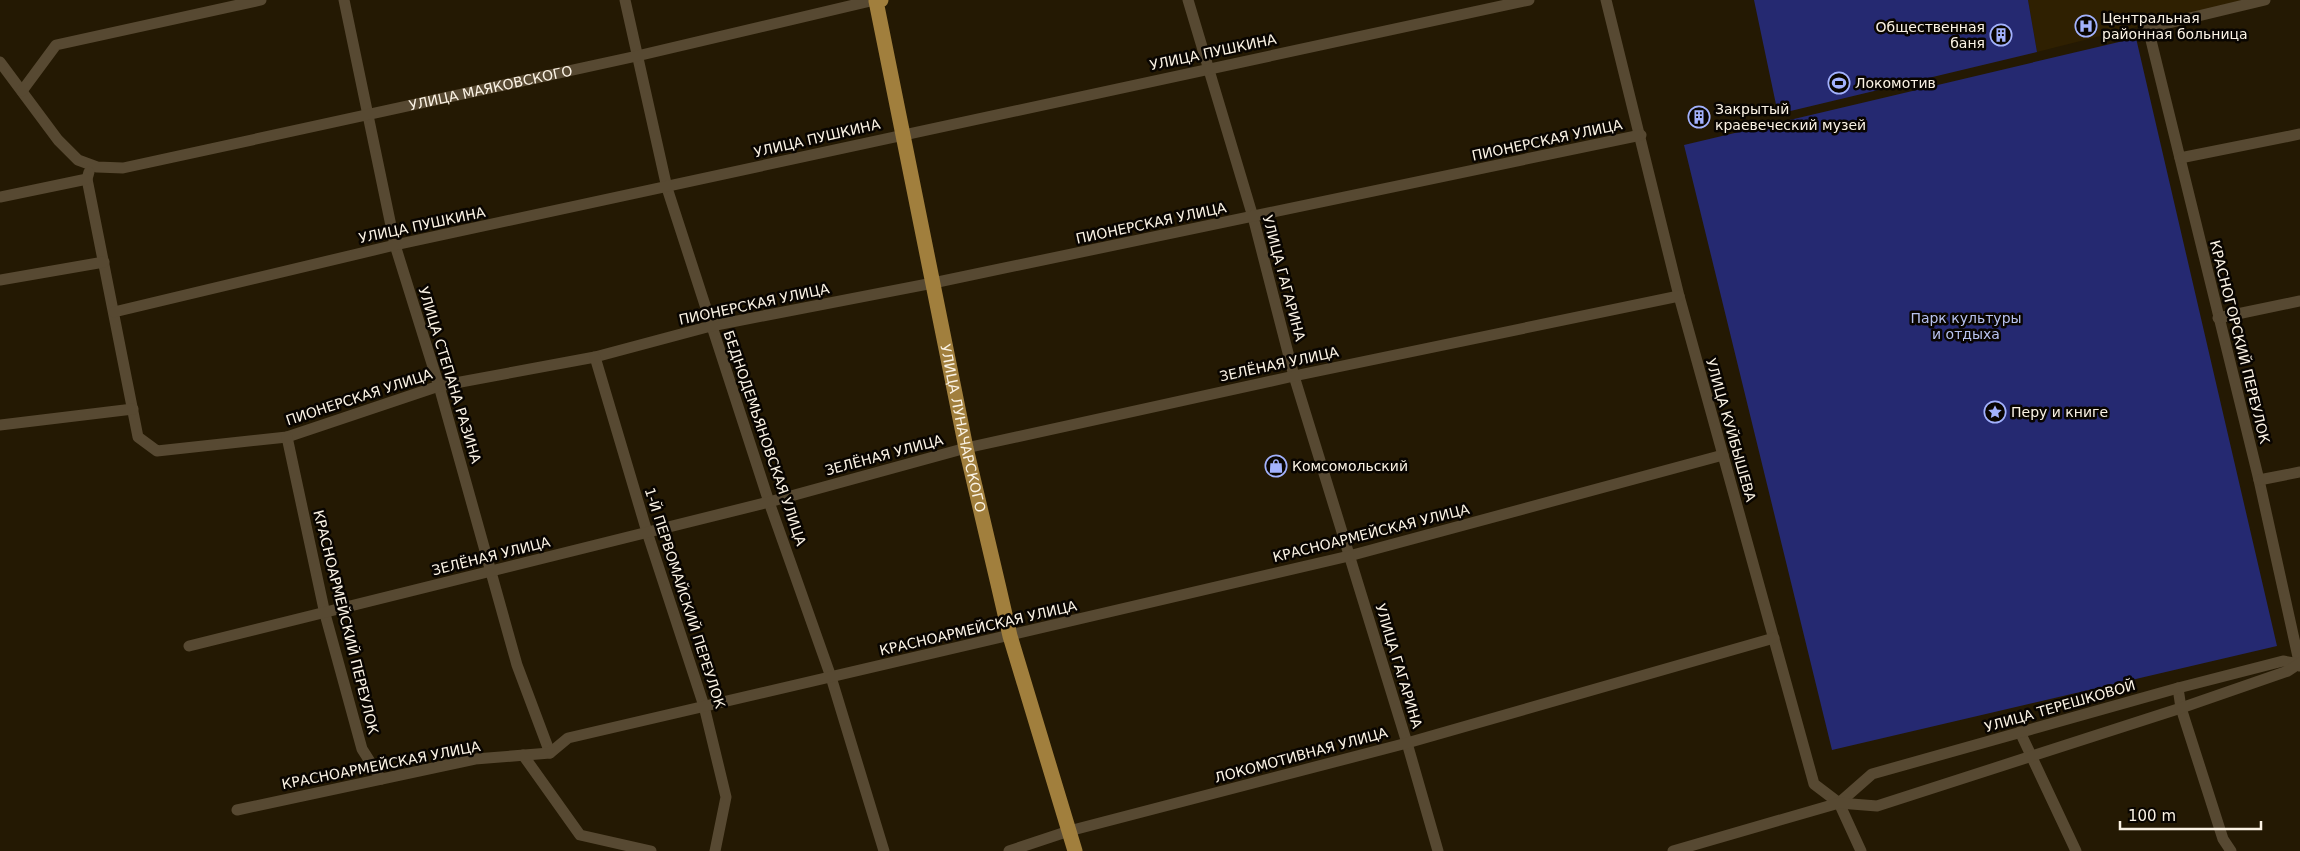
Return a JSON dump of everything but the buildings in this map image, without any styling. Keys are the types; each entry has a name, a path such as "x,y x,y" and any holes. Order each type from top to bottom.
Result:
{"main road":[{"name":"УЛИЦА ЛУНАЧАРСКОГО","path":"877,0 966,448 1010,636 1075,851"}],"street":[{"path":"22,91 56,45 261,0"},
{"name":"УЛИЦА СТЕПАНА РАЗИНА","path":"344,0 395,245 439,386 517,665 550,753"},
{"name":"БЕДНОДЕМЬЯНОВСКАЯ УЛИЦА","path":"625,0 667,188 769,502 831,677 884,851"},
{"name":"УЛИЦА МАЯКОВСКОГО","path":"94,166 123,168 637,56 877,0"},
{"name":"УЛИЦА ГАГАРИНА","path":"1188,0 1253,217 1294,376 1407,743 1438,851"},
{"name":"УЛИЦА ПУШКИНА","path":"114,312 395,245 667,188 903,134 1529,0"},
{"name":"УЛИЦА КУЙБЫШЕВА","path":"1606,0 1641,135 1679,296 1814,784 1839,803 1861,851"},
{"name":"КРАСНОГОРСКИЙ ПЕРЕУЛОК","path":"2265,0 2148,28 2259,480 2300,664"},
{"path":"0,62 58,140 78,160 94,166 87,179 0,197"},
{"path":"2180,158 2300,134"},
{"name":"ПИОНЕРСКАЯ УЛИЦА","path":"87,179 138,437 157,451 287,437 439,386 595,357 711,326 933,283 1641,135"},
{"path":"0,280 104,262"},
{"name":"ЗЕЛЁНАЯ УЛИЦА","path":"189,646 325,614 769,502 966,448 1294,376 1679,296"},
{"path":"2218,318 2300,301"},
{"name":"1-Й ПЕРВОМАЙСКИЙ ПЕРЕУЛОК","path":"595,357 647,532 704,706 726,796 715,851"},
{"path":"0,425 133,409"},
{"name":"КРАСНОАРМЕЙСКИЙ ПЕРЕУЛОК","path":"287,437 325,614 362,749 381,779"},
{"name":"КРАСНОАРМЕЙСКАЯ УЛИЦА","path":"237,810 475,759 550,753 568,738 1348,556 1723,454"},
{"path":"2259,480 2300,472"},
{"name":"ЛОКОМОТИВНАЯ УЛИЦА","path":"1009,851 1069,831 1407,743 1774,638"},
{"name":"УЛИЦА ТЕРЕШКОВОЙ","path":"1839,803 1872,774 2178,688 2283,661 2300,664"},
{"name":"УЛИЦА ТЕРЕШКОВОЙ","path":"1673,851 1839,803 1877,806 2181,708 2288,671 2300,664"},
{"path":"2178,688 2181,708 2223,839 2230,851"},
{"path":"2020,732 2076,851"},
{"path":"523,755 580,835 651,851"}],"shaded area":[{"name":"Центральная районная больница","path":"2028,0 2243,0 2037,52"}],"green space":[{"name":"Локомотив","path":"1754,0 2028,0 2037,52 1778,114"},
{"name":"Парк культуры и отдыха","path":"2136,38 2277,646 1832,750 1684,145"}],"place":[{"name":"Центральная районная больница","path":"2086,26"},
{"name":"Общественная баня","path":"2001,35"},
{"name":"Локомотив","path":"1839,83"},
{"name":"Закрытый краевеческий музей","path":"1699,117"},
{"name":"Перу и книге","path":"1995,412"},
{"name":"Комсомольский","path":"1276,466"}]}
